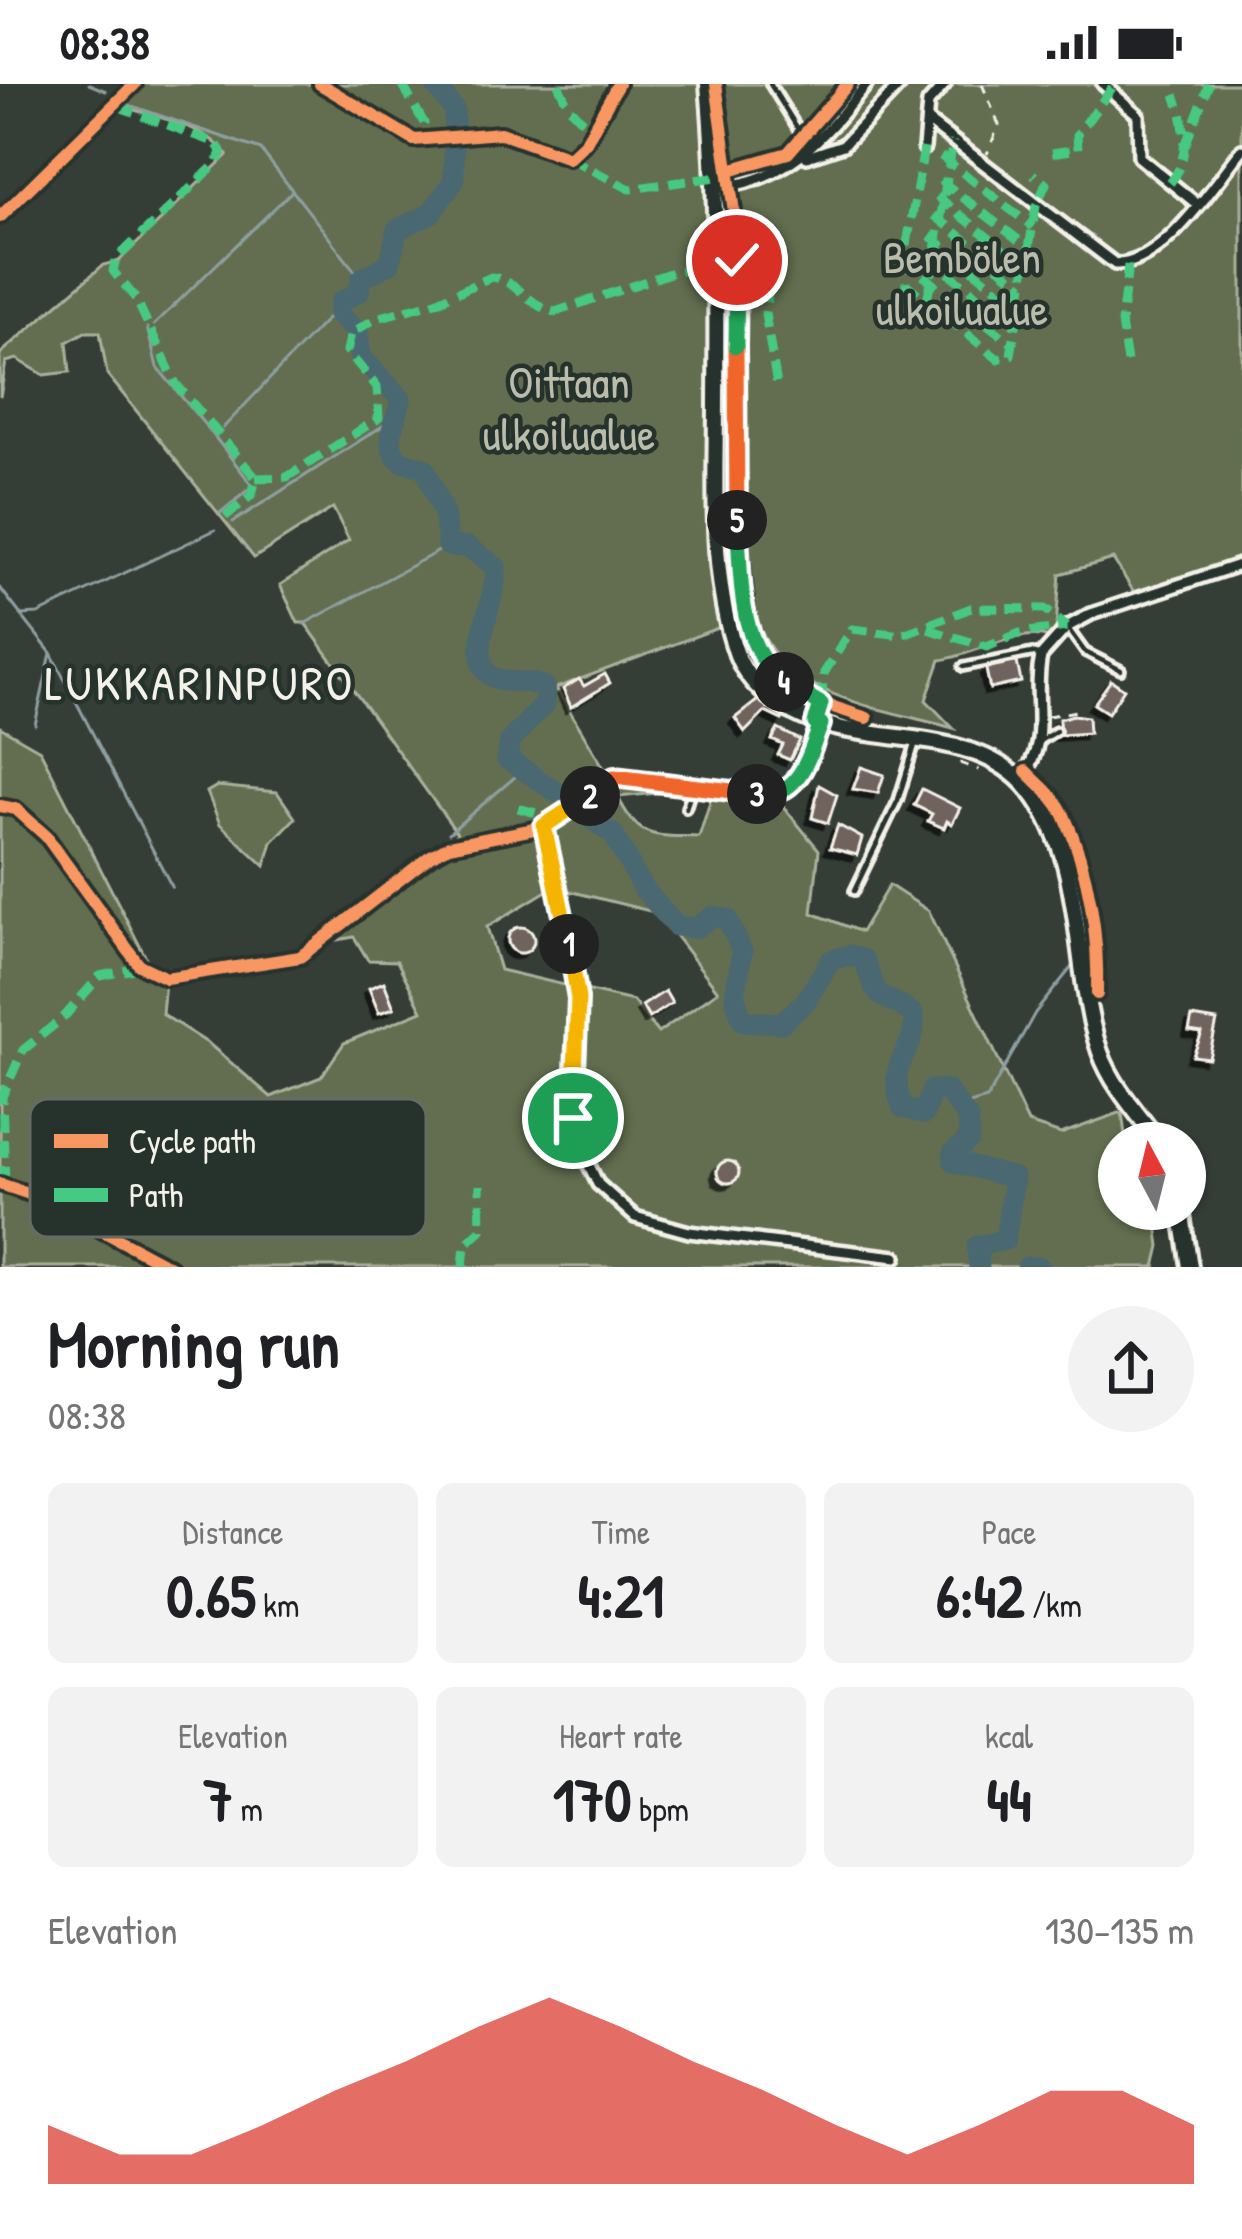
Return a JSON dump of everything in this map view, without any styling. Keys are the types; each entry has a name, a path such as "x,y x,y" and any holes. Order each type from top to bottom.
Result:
{"main road":[{"path":"709,84 716,188 716,472 728,625 749,678 767,696 821,724 981,757 1020,779 1034,795 1060,853 1100,1052 1146,1122"},
{"path":"1184,1230 1190,1267"}],"street":[{"path":"807,155 867,84"},
{"path":"716,188 759,179 807,155 843,146 901,84"},
{"path":"924,148 928,103 945,84"},
{"path":"1102,84 1138,115 1139,157 1197,204"},
{"path":"928,122 1115,264 1128,265 1160,244 1242,150"},
{"path":"1020,779 1034,762 1041,740 1041,656 1067,627 1242,564"},
{"path":"0,806 16,809 46,836 140,965 166,979 300,957 429,856 449,846 544,826 614,777 782,794 795,785 821,724"},
{"path":"544,826 578,999 573,1118 598,1184 634,1217 689,1232 896,1257"}],"lane":[{"path":"770,84 807,155"},
{"path":"1067,627 1085,652 1120,670"},
{"path":"962,667 1032,653 1041,656"},
{"path":"1041,740 1056,731"},
{"path":"854,891 898,800 916,740"},
{"path":"686,808 693,783"}],"path":[{"path":"982,84 999,125 982,164"},
{"path":"1041,718 1082,710"},
{"path":"945,758 981,771"}],"green space":[{"path":"141,84 1242,84 1242,558 1145,593 1134,592 1113,559 1060,574 1056,628 1049,638 1009,639 940,660 926,700 953,728 859,703 802,678 779,659 762,634 752,602 718,628 556,688 613,783 669,784 668,792 618,797 641,828 659,835 699,837 714,789 777,799 819,850 812,913 861,932 889,885 929,911 1028,1123 1061,1134 1122,1112 1123,1122 1098,1122 1098,1230 1158,1230 1155,1267 0,1267 0,727 40,750 147,960 165,981 162,1014 209,1044 271,1097 321,1077 344,1043 422,1011 397,961 368,960 354,937 332,941 431,861 469,844 449,846 457,833 305,623 298,623 280,585 349,540 333,508 254,558 107,374 100,332 85,332 67,342 70,372 44,375 17,359 6,362 0,397 0,354 103,265 119,261 227,155 207,137 128,108 126,99","holes":["553,887 658,913 718,991 658,1033 633,1001 500,970 487,927"]},
{"path":"217,786 277,792 295,818 272,842 265,866 220,824 207,792"}],"building":[{"path":"1017,662 1021,682 990,689 986,669"},
{"path":"605,674 610,683 571,707 563,689 579,679 584,686"},
{"path":"1111,680 1124,689 1108,713 1094,704"},
{"path":"758,700 784,716 782,720 765,712 745,732 735,718"},
{"path":"1088,717 1089,733 1060,735 1059,719"},
{"path":"778,729 800,740 790,760 778,755 783,745 772,740"},
{"path":"861,767 884,775 878,793 853,789"},
{"path":"819,785 837,795 828,823 812,818"},
{"path":"922,789 960,808 952,824 947,821 944,828 928,821 932,814 914,805"},
{"path":"838,825 862,838 857,855 830,848"},
{"path":"521,927 534,940 521,953 508,940"},
{"path":"384,982 394,1008 379,1013 369,988"},
{"path":"665,991 672,1003 649,1018 642,1006"},
{"path":"1192,1017 1217,1021 1209,1058 1193,1056 1202,1033 1189,1031"},
{"path":"728,1161 739,1172 728,1183 717,1172"}],"waterway":[{"path":"89,84 106,91"},
{"path":"435,84 454,110 454,181 431,213 397,230 390,263 361,279 359,292 340,302 338,314 358,332 361,357 401,399 391,436 393,451 401,461 425,469 444,514 448,546 468,547 496,567 481,646 487,672 498,679 545,687 545,703 510,741 507,759 572,802"},
{"path":"126,104 261,150 361,279"},
{"path":"154,325 291,192"},
{"path":"223,428 338,307"},
{"path":"147,328 157,367 214,436"},
{"path":"233,522 395,418"},
{"path":"214,436 253,486 220,513"},
{"path":"0,588 21,615 38,614 215,530"},
{"path":"304,624 448,546"},
{"path":"21,615 51,653 35,725"},
{"path":"51,653 172,887"},
{"path":"449,833 522,771"},
{"path":"581,812 613,834 642,887 676,926 696,928 713,916 727,919 742,951 735,997 743,1021 781,1023 805,1002 831,960 849,955 864,960 881,996 913,1014 912,1038 897,1078 903,1108 924,1114 932,1090 947,1090 968,1119 969,1140 953,1153 954,1162 1014,1178 1005,1240 977,1246 979,1267"},
{"path":"962,1106 987,1099 1035,1013 1075,963"},
{"path":"1027,1267 1040,1267"}],"marked path":[{"path":"402,84 424,123 414,140"},
{"path":"558,84 569,107 592,131"},
{"path":"1052,153 1078,149 1077,135 1115,84"},
{"path":"1185,146 1209,84"},
{"path":"1170,183 1181,163 1184,140 1175,95"},
{"path":"117,106 216,143 221,151 218,162 116,259 113,271 136,299 176,384 256,478 252,495 221,520"},
{"path":"927,302 953,141"},
{"path":"924,148 904,261 906,284 998,359 1011,355 1036,206 1046,184 1033,174"},
{"path":"941,156 1033,227"},
{"path":"569,158 630,189 715,177"},
{"path":"940,180 1029,248"},
{"path":"937,196 1026,268"},
{"path":"934,215 1023,286"},
{"path":"735,219 751,223 770,284 765,314 778,391"},
{"path":"930,236 1019,306"},
{"path":"927,256 1016,326"},
{"path":"1127,362 1121,323 1128,265"},
{"path":"256,478 287,477 379,418 377,387 347,351 351,333 377,318 436,302 491,277 555,312 676,271 705,267"},
{"path":"923,275 1013,344"},
{"path":"821,703 824,673 852,629 901,635 971,608 1045,609 1067,627"},
{"path":"928,629 987,647 1020,633 1067,627"},
{"path":"518,808 536,813 544,827"},
{"path":"5,1184 2,1097 23,1050 64,1017 100,976 143,967"},
{"path":"463,1267 465,1245 481,1230 480,1185"}],"cycle path":[{"path":"0,217 135,84"},
{"path":"320,84 414,140 500,133 569,158 586,142 618,84"},
{"path":"716,84 735,219 735,494 749,630 756,653 779,679 821,703 867,718"},
{"path":"729,170 788,153 848,84"},
{"path":"0,806 16,809 46,836 139,965 166,978 300,957 429,857 449,846 544,827 614,777 782,794 795,785 821,724"},
{"path":"1026,771 1060,808 1073,836 1094,926 1097,994"},
{"path":"0,1184 30,1194"},
{"path":"114,1237 170,1267"}],"district":[{"name":"LUKKARINPURO","path":"200,683"}],"route":[{"path":"573,1118 578,999 544,826 614,777 782,794 795,785 821,724 815,723 821,704 779,680 756,653 749,631 735,494 737,260"}],"park label":[{"name":"Bembölen ulkoilualue","path":"962,283"},
{"name":"Oittaan ulkoilualue","path":"569,408"}]}
